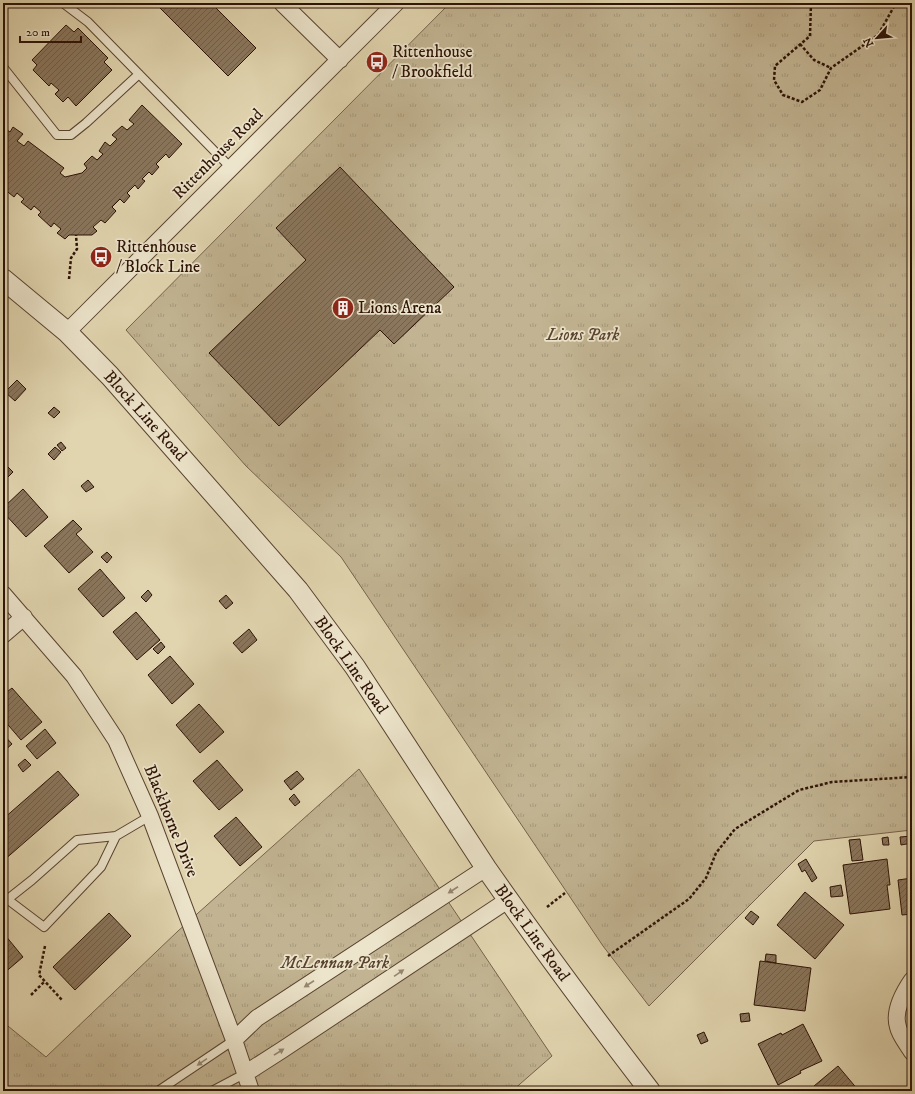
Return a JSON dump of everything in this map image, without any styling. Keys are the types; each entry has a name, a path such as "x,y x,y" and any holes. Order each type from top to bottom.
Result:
{"street":[{"path":"282,3 340,60"},
{"name":"Rittenhouse Road","path":"67,332 396,3"},
{"name":"Block Line Road","path":"3,279 67,332 110,376 298,590 355,667 508,900 650,1091"},
{"name":"Blackhorne Drive","path":"3,594 74,676 116,740 150,816 234,1040 251,1091"},
{"path":"3,635 24,617"},
{"path":"234,1040 257,1018 486,868"},
{"path":"246,1073 508,900"},
{"path":"912,980 906,989 897,1010 898,1027 912,1052"}],"lane":[{"path":"64,3 88,22 231,168"},
{"path":"3,67 57,135 71,135 139,74"},
{"path":"116,836 101,867 44,927 5,898 32,880 77,840 116,836 150,816"},
{"path":"158,1091 234,1040"},
{"path":"212,1091 246,1073"}],"path":[{"path":"811,3 810,36 775,66 774,80 783,95 802,102 820,90 831,68 878,35 896,3"},
{"path":"800,44 814,60 831,68"},
{"path":"69,279 71,258 77,249 76,235"},
{"path":"608,956 689,899 706,878 716,853 735,829 799,790 832,782 912,777"},
{"path":"547,907 566,893"},
{"path":"45,946 39,975 62,1000"},
{"path":"30,995 45,981"}],"green space":[{"name":"Lions Park","path":"450,3 912,3 912,830 814,841 649,1006 603,946 341,557 246,466 126,330"},
{"name":"McLennan Park","path":"359,769 552,1056 512,1091 3,1091 3,1022 46,1057 178,931"}],"building":[{"path":"159,3 211,3 256,48 228,76 157,5"},
{"path":"66,25 74,32 78,28 108,58 104,62 112,70 76,106 68,97 63,102 55,94 59,90 51,83 49,86 33,70 37,65 32,60"},
{"path":"142,105 182,144 169,158 166,154 156,164 159,167 152,175 149,172 142,179 145,181 138,189 135,185 127,193 130,196 124,203 120,199 112,207 116,211 105,223 101,220 93,227 97,231 92,235 69,235 65,239 57,233 61,229 54,223 51,227 38,215 41,212 34,206 31,210 21,202 24,199 17,193 14,197 3,188 3,127 10,132 13,127 23,134 17,141 24,146 28,141 64,168 60,173 65,177 82,173 87,168 84,164 92,156 97,160 103,154 99,151 105,142 110,146 117,139 112,135 122,126 127,130 134,124 129,120"},
{"name":"Lions Arena","path":"340,167 454,287 394,344 380,330 279,426 209,353 306,260 276,228"},
{"path":"17,380 26,389 15,401 5,392"},
{"path":"54,407 60,412 54,418 48,413"},
{"path":"61,442 66,448 62,451 57,445"},
{"path":"55,447 61,452 54,460 48,454"},
{"path":"3,462 13,472 3,482"},
{"path":"88,480 94,487 86,492 81,486"},
{"path":"23,489 48,517 26,537 3,512 3,508"},
{"path":"73,520 82,529 76,534 93,552 69,573 44,546"},
{"path":"107,552 112,557 107,563 101,557"},
{"path":"100,569 125,598 103,617 78,589"},
{"path":"148,590 152,595 146,602 141,597"},
{"path":"226,595 233,603 226,609 219,601"},
{"path":"136,612 160,640 137,660 113,632"},
{"path":"249,629 257,640 242,653 233,643"},
{"path":"161,642 165,647 158,654 153,649"},
{"path":"170,656 194,684 172,704 148,675"},
{"path":"12,688 42,722 21,740 3,719 3,695"},
{"path":"199,704 224,732 200,753 176,725"},
{"path":"45,729 56,743 37,759 26,746"},
{"path":"3,734 12,744 3,752"},
{"path":"25,759 31,765 23,772 18,765"},
{"path":"217,760 243,790 219,810 193,781"},
{"path":"58,771 79,795 3,861 3,819"},
{"path":"297,771 304,779 291,790 284,781"},
{"path":"294,794 300,802 295,806 289,799"},
{"path":"236,817 262,847 240,866 214,836"},
{"path":"912,836 912,843 901,845 900,837"},
{"path":"888,837 889,845 883,845 882,838"},
{"path":"860,839 863,860 852,861 849,840"},
{"path":"806,859 817,878 812,882 805,870 802,872 798,864"},
{"path":"887,859 890,885 887,885 890,909 850,914 843,865"},
{"path":"912,878 912,914 902,915 898,880"},
{"path":"841,885 843,896 831,897 830,887"},
{"path":"805,892 844,925 815,959 777,925"},
{"path":"751,911 759,917 753,925 745,918"},
{"path":"109,913 131,936 75,990 53,967"},
{"path":"5,935 23,957 3,974 3,936"},
{"path":"766,954 776,955 776,963 765,961"},
{"path":"760,961 811,968 805,1011 754,1005"},
{"path":"749,1013 750,1021 741,1022 740,1014"},
{"path":"803,1024 822,1061 800,1071 801,1073 778,1085 758,1044 781,1033 782,1035"},
{"path":"704,1032 708,1041 701,1044 697,1035"},
{"path":"838,1066 859,1091 818,1091 814,1086"}],"place":[{"name":"Rittenhouse / Brookfield","path":"377,62"},
{"name":"Rittenhouse / Block Line","path":"101,257"},
{"name":"Lions Arena","path":"343,308"}]}
